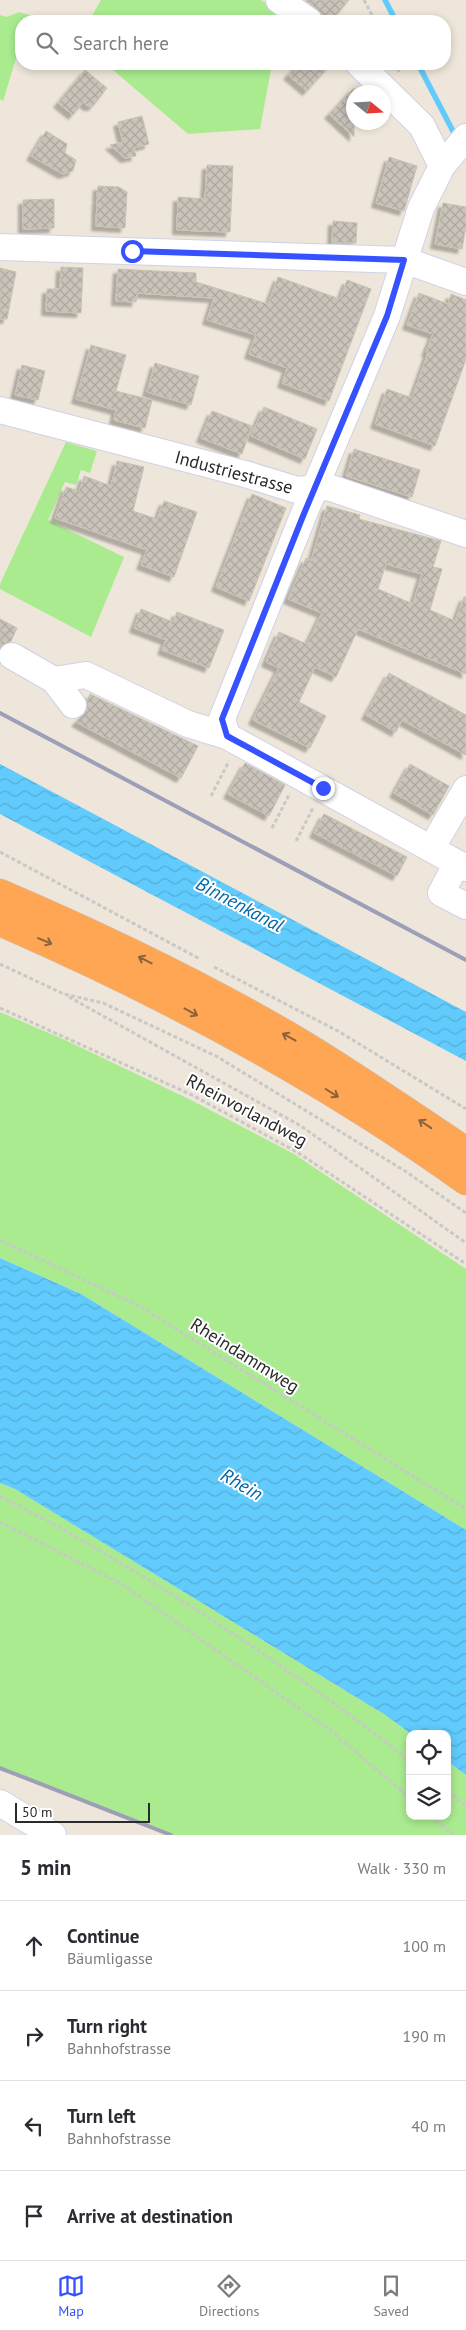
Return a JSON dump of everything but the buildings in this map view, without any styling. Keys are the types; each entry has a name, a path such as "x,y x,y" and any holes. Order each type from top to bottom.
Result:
{"highway":[{"path":"0,893 84,929 179,977 301,1043 466,1151"},
{"path":"0,922 70,952 198,1016 285,1065 376,1120 466,1181"}],"street":[{"path":"279,0 300,15"},
{"path":"365,70 422,126 445,162"},
{"path":"228,748 222,719 387,316 421,208 445,162 466,137"},
{"path":"0,247 404,260 466,282"},
{"name":"Industriestrasse","path":"0,410 245,474 297,490 328,487 466,534"},
{"path":"12,656 54,680 73,705"},
{"path":"54,680 86,675 188,724 228,748 323,788 461,865 441,893 466,906"},
{"path":"431,849 466,789"},
{"path":"0,1803 53,1835"}],"path":[{"path":"364,0 372,15"},
{"path":"211,796 228,748"},
{"path":"296,841 323,788"},
{"path":"272,828 277,818"},
{"path":"0,964 64,994 301,1126 466,1243"},
{"path":"64,994 103,1004 216,1056 406,1171 466,1213"},
{"name":"Rheinvorlandweg","path":"0,1008 192,1095 297,1152 466,1264"},
{"name":"Rheindammweg","path":"0,1240 141,1307 466,1509"},
{"path":"0,1497 41,1515 192,1607 366,1726 406,1758"},
{"path":"0,1522 120,1583 330,1730 406,1795"},
{"path":"451,1794 466,1806"},
{"path":"435,1820 452,1835"}],"green space":[{"path":"101,0 261,0 281,13 281,15 92,15"},
{"path":"19,12 29,15 15,15 15,62 3,101 0,99 0,15 7,17"},
{"path":"113,70 271,70 260,129 188,134"},
{"path":"66,442 97,451 90,473 81,470 76,485 65,482 48,520 124,557 91,637 0,589 0,584"},
{"path":"0,1012 65,1040 189,1099 294,1154 466,1269 466,1530 81,1294 0,1258"},
{"path":"0,1483 15,1489 387,1716 406,1730 406,1820 451,1820 451,1764 466,1775 466,1835 171,1835 0,1768"}],"water":[{"name":"Binnenkanal","path":"0,764 466,1012 466,1061 0,814"},
{"name":"Rhein","path":"0,1258 81,1294 466,1530 466,1775 451,1764 451,1730 406,1730 387,1716 15,1489 0,1483"}],"waterway":[{"path":"385,0 393,15"},
{"path":"421,70 456,137"}],"railway":[{"path":"0,713 466,960"},
{"path":"0,1768 171,1835"}],"route":[{"path":"132,251 404,260 387,316 362,380 303,516 222,719 227,736 323,788"}]}
